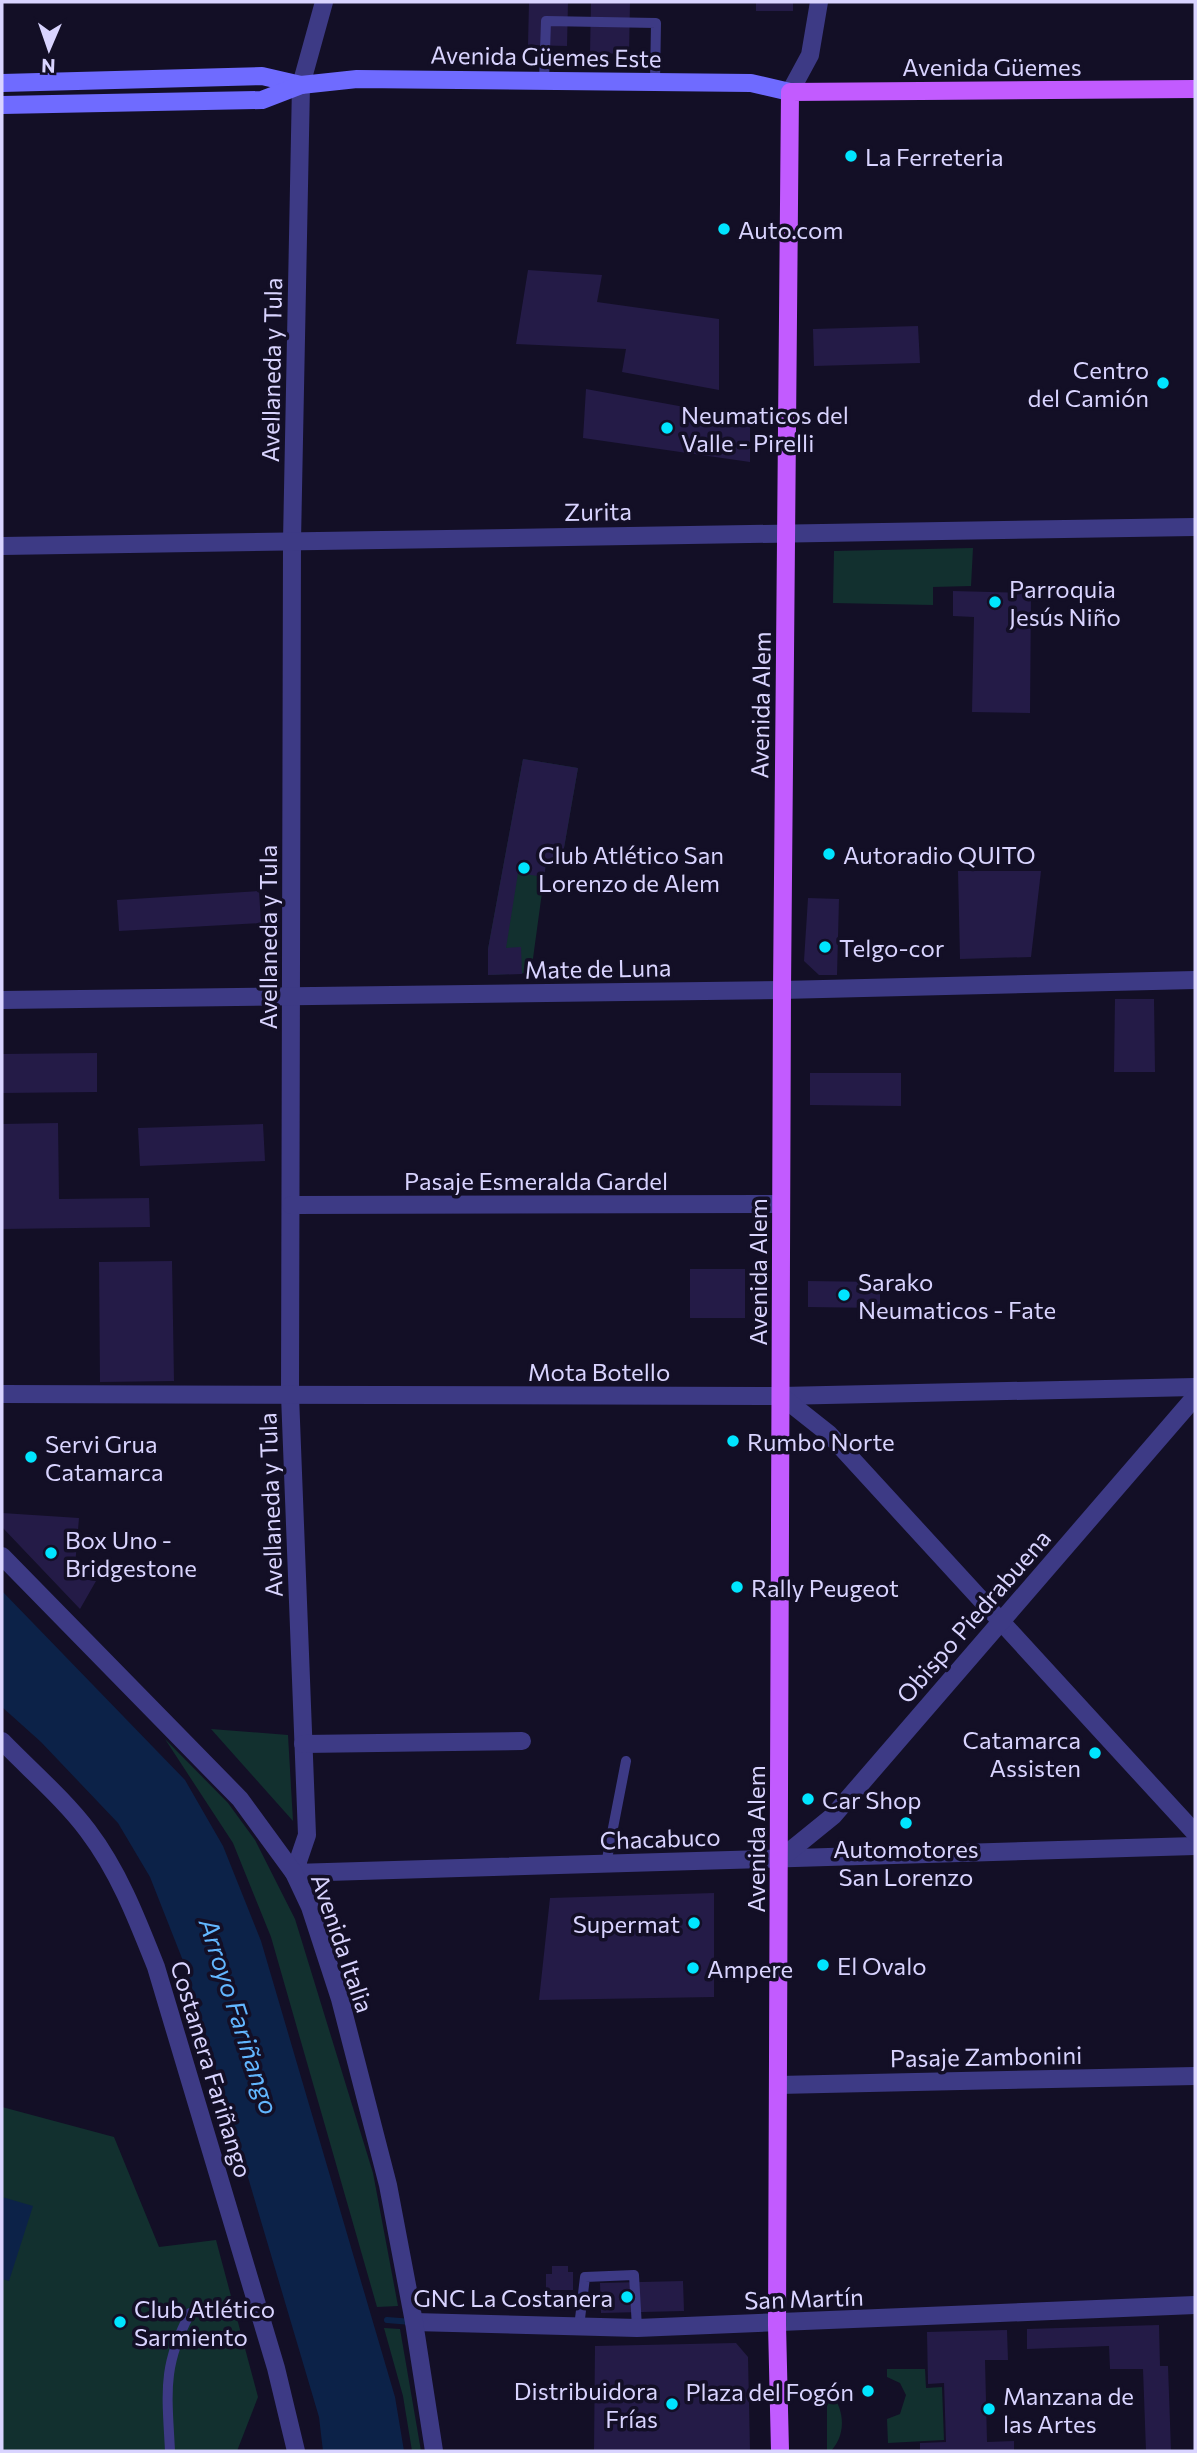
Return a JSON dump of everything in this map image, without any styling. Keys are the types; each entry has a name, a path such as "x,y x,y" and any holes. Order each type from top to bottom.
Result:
{"main road":[{"name":"Avenida Güemes Este","path":"2,83 262,76 301,85"},
{"name":"Avenida Güemes Este","path":"2,106 262,100 301,85 357,79 751,83 790,92"},
{"name":"Avenida Güemes","path":"790,92 1195,89"},
{"name":"Avenida Alem","path":"779,2451 777,2325 781,1204 790,92"}],"street":[{"name":"Avellaneda y Tula","path":"293,1873 307,1835 290,1395 292,541 301,85 324,2"},
{"path":"790,92 810,55 819,2"},
{"name":"Zurita","path":"2,546 1195,527"},
{"name":"Mate de Luna","path":"2,1000 782,990 1195,980"},
{"name":"Pasaje Esmeralda Gardel","path":"291,1205 781,1204"},
{"name":"Mota Botello","path":"2,1394 781,1396 1195,1387"},
{"path":"781,1396 829,1434 1195,1833"},
{"name":"Obispo Piedrabuena","path":"779,1859 833,1816 1195,1397"},
{"name":"Avenida Italia","path":"2,1556 240,1799 293,1873 310,1907 340,1999 372,2116 414,2322 434,2451"},
{"name":"Costanera Fariñango","path":"2,1741 87,1830 117,1875 140,1925 156,1967 276,2368 296,2451"},
{"path":"303,1744 522,1741"},
{"name":"Chacabuco","path":"293,1873 1195,1846"},
{"name":"Pasaje Zambonini","path":"778,2085 1195,2076"},
{"name":"San Martín","path":"414,2322 637,2328 777,2325 1195,2305"}],"lane":[{"path":"544,81 546,21 656,23 655,82"},
{"path":"606,1864 626,1761"},
{"path":"579,2327 585,2277 634,2275 637,2328"},
{"path":"170,2451 166,2387 173,2345 190,2313"}],"green space":[{"path":"973,548 971,586 933,587 933,605 833,603 834,551"},
{"name":"Club Atlético San Lorenzo de Alem","path":"523,759 578,768 561,865 546,863 531,973 488,975 488,949"},
{"path":"211,1729 288,1735 293,1821"},
{"path":"165,1739 228,1803 255,1840 295,1919 373,2173 398,2306 377,2307 271,1937 233,1843"},
{"name":"Club Atlético Sarmiento","path":"2,2107 114,2137 159,2247 216,2240 258,2397 237,2451 2,2451"},
{"path":"384,2328 400,2329 421,2451 412,2451 403,2396"},
{"path":"887,2369 925,2369 926,2388 942,2387 944,2440 888,2443 887,2419 900,2414 906,2395 900,2383 887,2377"},
{"path":"827,2388 837,2403 842,2419 840,2436 831,2451 827,2451"}],"water":[{"name":"Arroyo Fariñango","path":"2,1591 185,1780 223,1846 261,1941 395,2397 404,2451 323,2451 319,2417 187,1971 150,1877 118,1823 41,1742 2,1707"},
{"path":"2,2197 33,2206 9,2281 2,2279"}],"building":[{"path":"529,2 568,2 567,46 528,45"},
{"path":"591,2 630,2 629,54 590,53"},
{"path":"756,2 793,2 793,11 756,11"},
{"path":"528,270 602,275 597,302 719,319 719,390 622,372 626,349 516,344"},
{"path":"918,326 920,363 814,366 813,329"},
{"name":"Neumaticos del Valle - Pirelli","path":"586,389 750,419 750,462 583,438"},
{"path":"953,591 1031,593 1030,713 972,712 974,617 953,616"},
{"name":"Club Atlético San Lorenzo de Alem","path":"523,759 578,768 561,865 546,863 544,877 518,873 506,948 521,947 522,974 488,975 488,949"},
{"path":"958,871 1041,871 1031,957 960,959"},
{"path":"259,891 261,923 119,931 117,900"},
{"path":"808,898 839,899 837,975 819,975 804,961"},
{"path":"1115,999 1154,999 1155,1072 1114,1072"},
{"path":"97,1053 97,1092 2,1093 2,1054"},
{"path":"810,1073 901,1073 901,1106 810,1105"},
{"path":"58,1123 59,1199 149,1198 150,1227 3,1229 2,1124"},
{"path":"263,1124 265,1161 140,1166 138,1128"},
{"path":"172,1261 174,1381 100,1382 99,1262"},
{"path":"690,1269 745,1269 745,1318 690,1318"},
{"name":"Sarako Neumaticos - Fate","path":"808,1281 880,1282 880,1308 808,1307"},
{"name":"Box Uno - Bridgestone","path":"2,1513 79,1518 74,1578 96,1581 80,1609 2,1527"},
{"path":"714,1893 714,1997 539,2000 550,1898"},
{"path":"552,2266 568,2266 568,2272 573,2272 573,2290 546,2290 546,2274 552,2274"},
{"path":"683,2281 684,2311 601,2313 600,2283"},
{"path":"1159,2325 1160,2366 1168,2366 1171,2451 1146,2451 1143,2369 1110,2369 1109,2346 1027,2349 1027,2329"},
{"path":"1007,2330 1008,2360 985,2360 987,2442 1014,2441 1014,2451 920,2451 920,2443 946,2442 944,2383 928,2384 927,2332"},
{"name":"Distribuidora Frías","path":"736,2343 748,2357 750,2451 594,2451 595,2346"}],"waterway":[{"path":"387,2320 412,2322"}],"place":[{"name":"La Ferreteria","path":"851,156"},
{"name":"Auto.com","path":"724,229"},
{"name":"Centro del Camión","path":"1163,383"},
{"name":"Neumaticos del Valle - Pirelli","path":"667,428"},
{"name":"Parroquia Jesús Niño","path":"995,602"},
{"name":"Autoradio QUITO","path":"829,854"},
{"name":"Club Atlético San Lorenzo de Alem","path":"524,868"},
{"name":"Telgo-cor","path":"825,947"},
{"name":"Sarako Neumaticos - Fate","path":"844,1295"},
{"name":"Rumbo Norte","path":"733,1441"},
{"name":"Servi Grua Catamarca","path":"31,1457"},
{"name":"Box Uno - Bridgestone","path":"51,1553"},
{"name":"Rally Peugeot","path":"737,1587"},
{"name":"Catamarca Assisten","path":"1095,1753"},
{"name":"Car Shop","path":"808,1799"},
{"name":"Automotores San Lorenzo","path":"906,1823"},
{"name":"Supermat","path":"694,1923"},
{"name":"El Ovalo","path":"823,1965"},
{"name":"Ampere","path":"693,1968"},
{"name":"GNC La Costanera","path":"627,2297"},
{"name":"Club Atlético Sarmiento","path":"120,2322"},
{"name":"Plaza del Fogón","path":"868,2391"},
{"name":"Distribuidora Frías","path":"672,2404"},
{"name":"Manzana de las Artes","path":"989,2409"}]}
